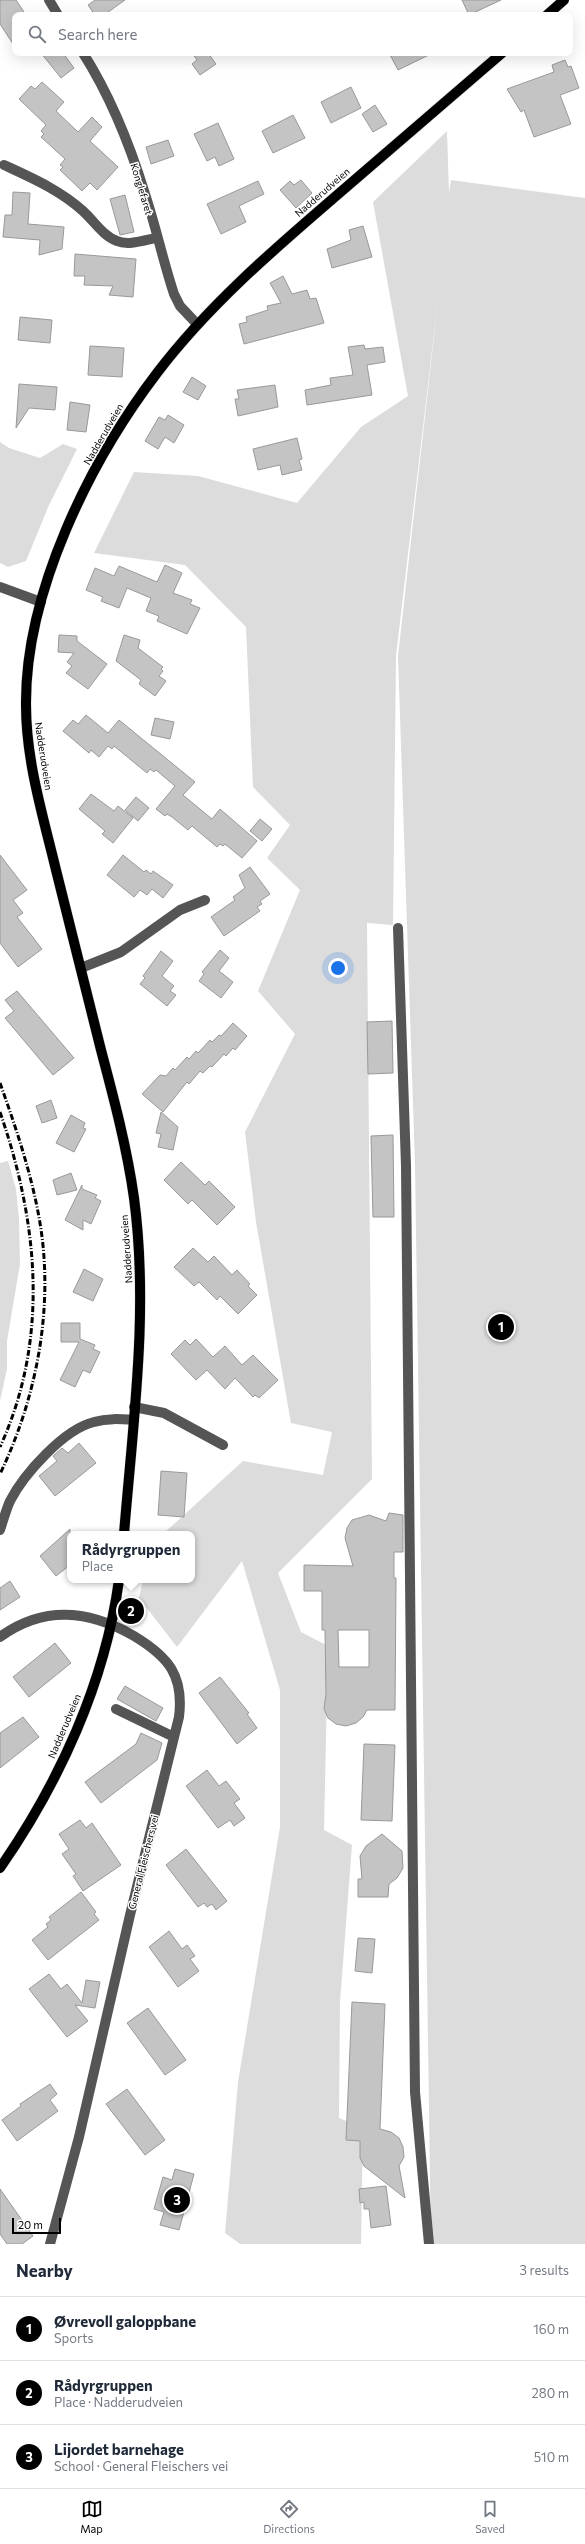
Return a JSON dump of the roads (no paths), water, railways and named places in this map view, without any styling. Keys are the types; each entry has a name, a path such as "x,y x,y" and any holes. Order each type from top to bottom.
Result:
{"main road":[{"path":"550,12 564,0"},
{"name":"Nadderudveien","path":"124,1531 134,1420 141,1273 134,1197 122,1131 35,782 28,735 26,702 28,668 41,602 57,552 97,468 142,394 197,324 266,257 499,56"},
{"name":"Nadderudveien","path":"0,1868 28,1824 65,1755 89,1697 112,1625 119,1583"}],"street":[{"path":"49,0 56,12"},
{"name":"Konglefaret","path":"85,56 109,100 125,137 146,196 156,238 174,294 180,306 197,324"},
{"path":"4,165 50,186 118,242 133,242 156,238"},
{"path":"0,587 41,602"},
{"path":"81,968 121,952 180,910 205,900"},
{"path":"398,928 406,1166 415,2092 429,2244"},
{"path":"134,1408 164,1413 223,1445"},
{"path":"0,1530 10,1501 46,1453 60,1441 93,1422 112,1419 134,1420"},
{"name":"General Fleischers vei","path":"0,1637 35,1618 53,1615 82,1615 112,1625 155,1650 167,1661 175,1675 181,1704 79,2137 50,2244"},
{"path":"116,1709 174,1737"}],"railway":[{"path":"0,1083 23,1152 37,1205 44,1255 45,1287 43,1319 33,1383 13,1445 0,1474"},
{"path":"0,1112 13,1154 23,1195 30,1238 33,1280 32,1322 26,1364 16,1406 0,1447"}],"place":[{"name":"Øvrevoll galoppbane","path":"501,1327"},
{"name":"Rådyrgruppen","path":"131,1611"},
{"name":"Lijordet barnehage","path":"177,2200"}]}
